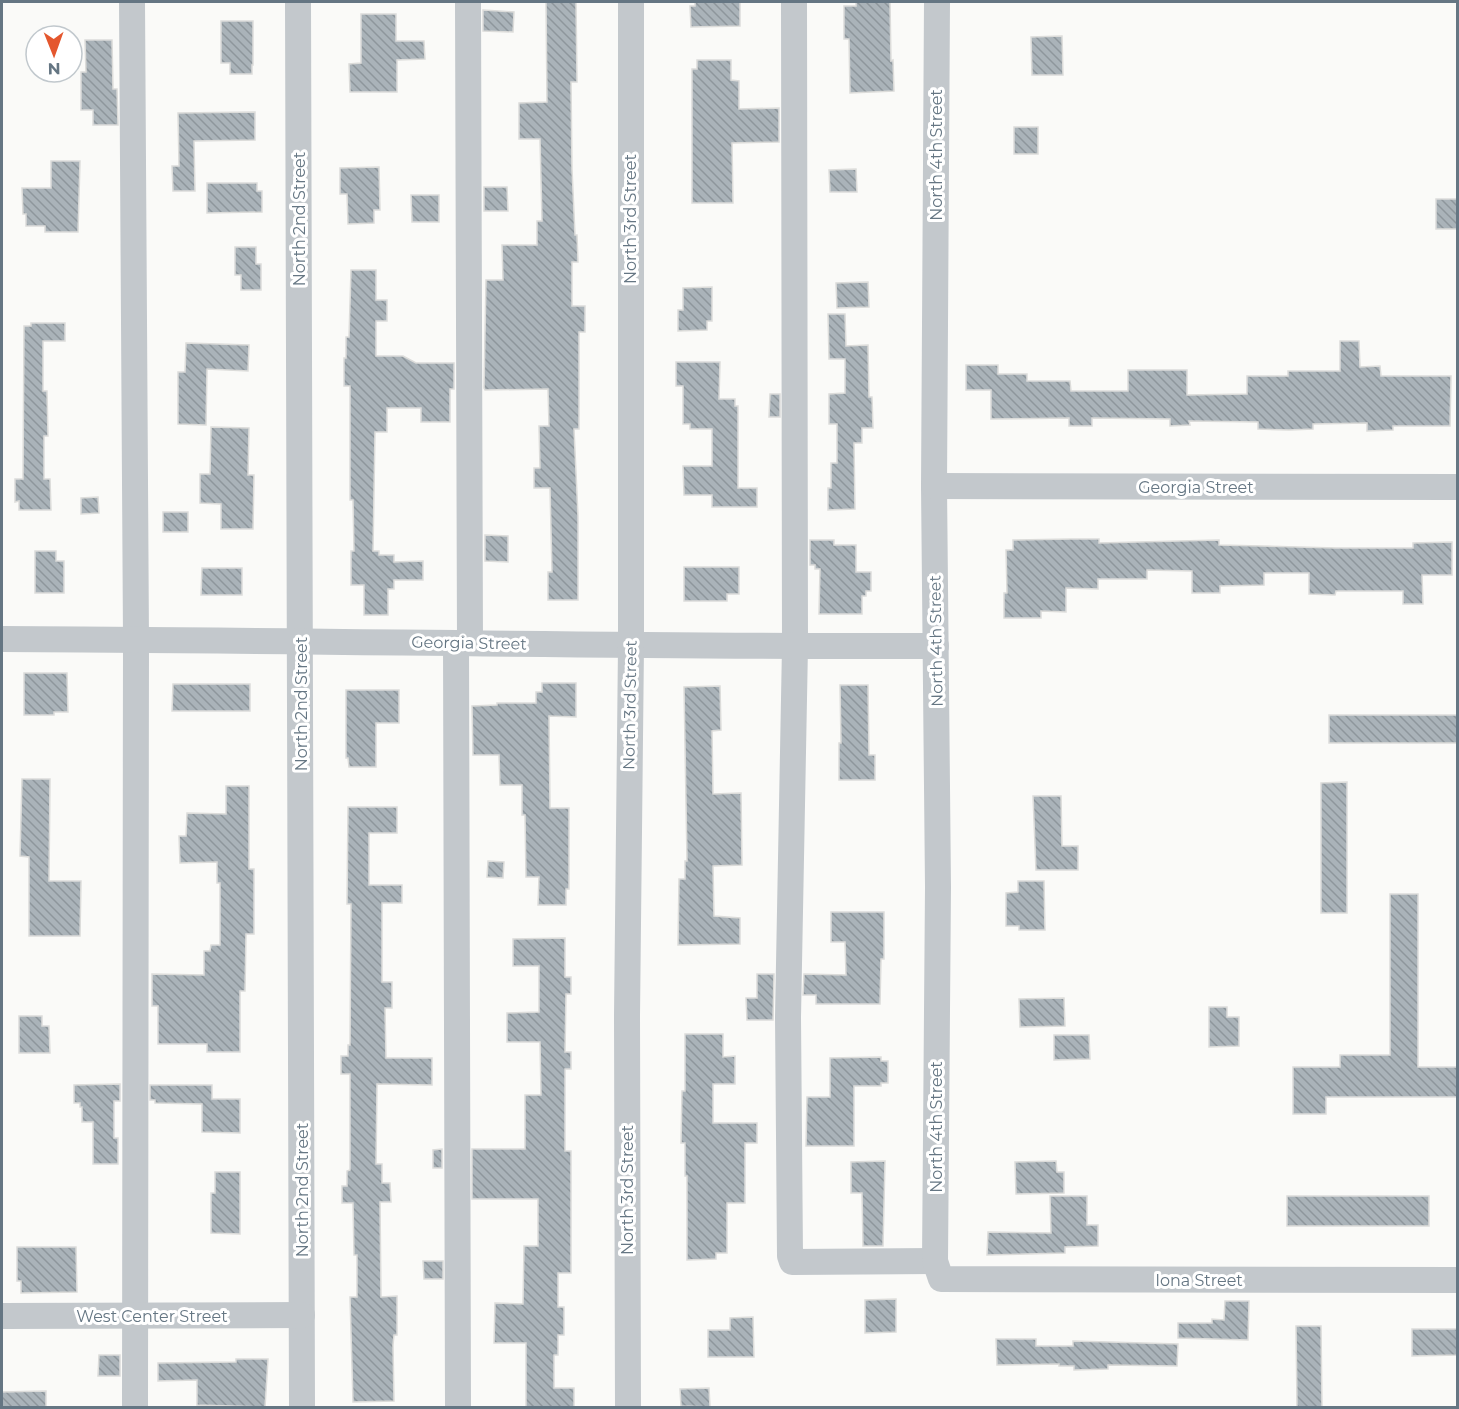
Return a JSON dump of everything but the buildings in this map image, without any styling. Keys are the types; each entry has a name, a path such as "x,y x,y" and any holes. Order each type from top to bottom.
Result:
{"street":[{"path":"132,2 136,640 135,1407"},
{"name":"North 2nd Street","path":"298,2 302,1407"},
{"path":"458,1407 468,2"},
{"name":"North 3rd Street","path":"628,1407 627,1004 631,646 631,2"},
{"path":"794,2 795,646"},
{"name":"North 4th Street","path":"937,2 934,486 938,899 938,1270"},
{"name":"Georgia Street","path":"934,486 1458,487"},
{"name":"Georgia Street","path":"2,639 301,640 631,646 936,646"},
{"name":"Iona Street","path":"795,646 788,1017 789,1256 792,1262 938,1270 1458,1280"},
{"name":"West Center Street","path":"2,1316 302,1315"}]}
